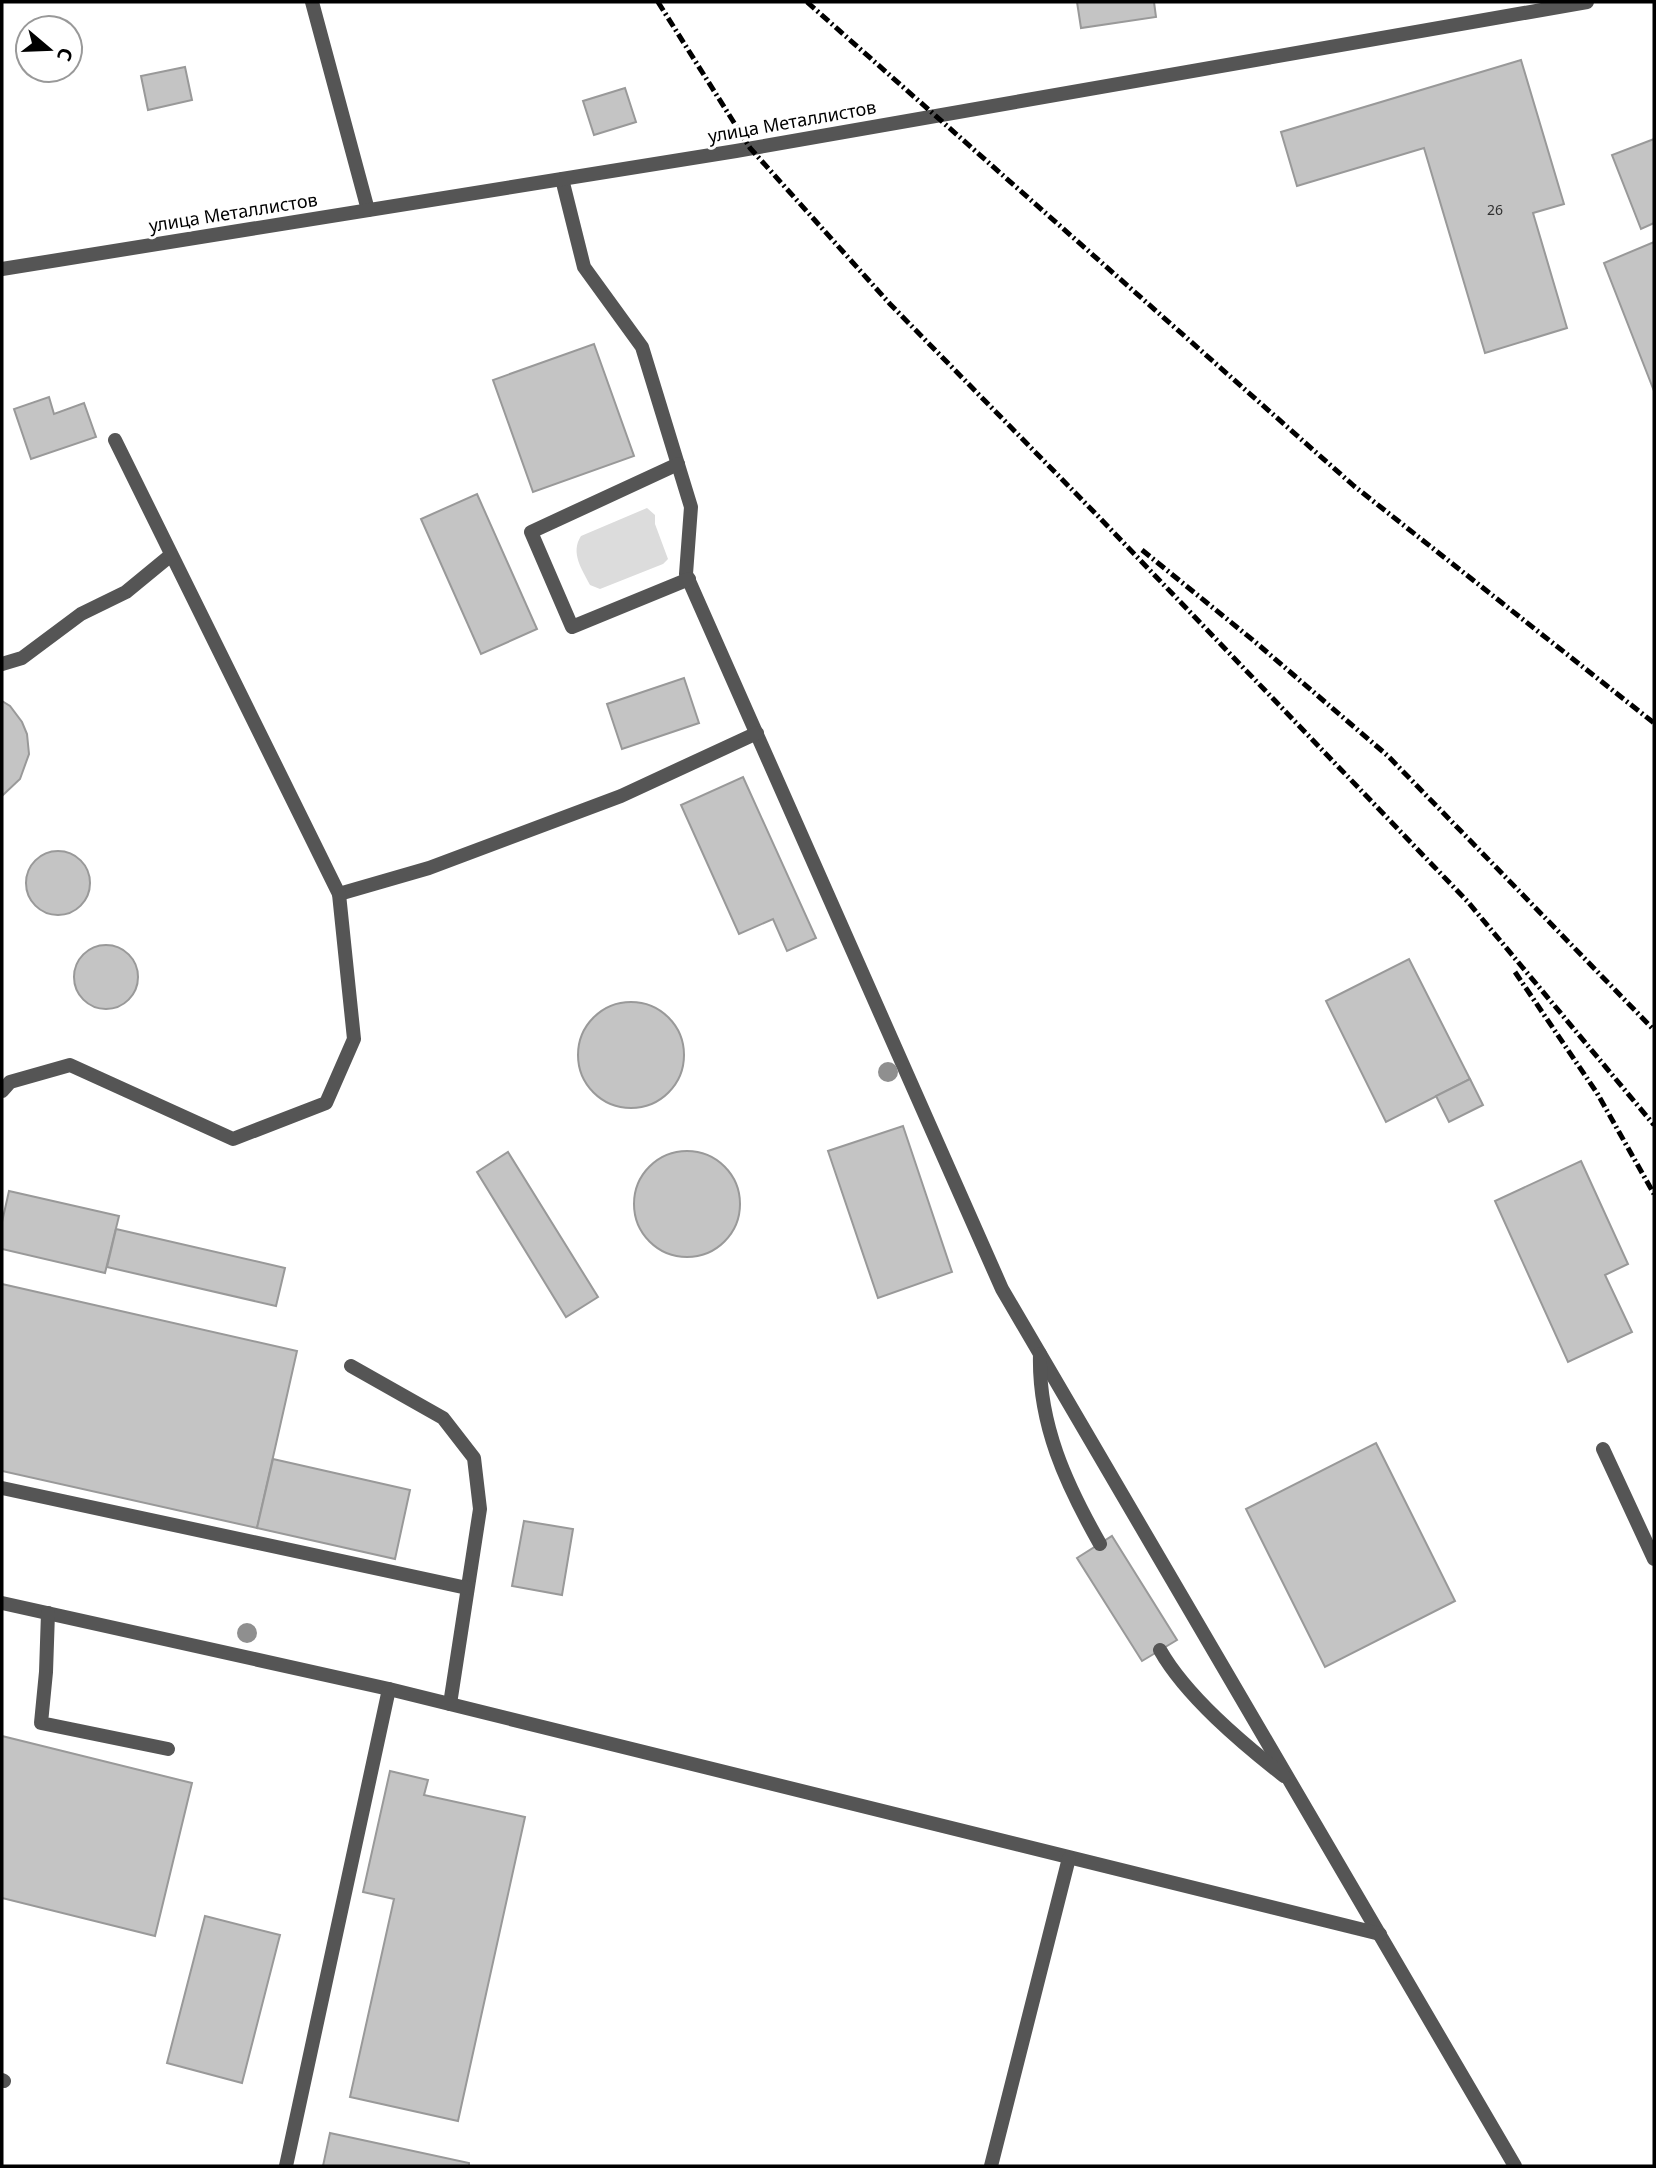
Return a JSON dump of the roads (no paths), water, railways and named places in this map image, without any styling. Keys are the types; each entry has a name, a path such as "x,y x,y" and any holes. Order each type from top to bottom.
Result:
{"street":[{"path":"312,2 368,210"},
{"name":"улица Металлистов","path":"2,269 562,179 1587,2"},
{"path":"562,179 584,267 642,347 691,507 686,574 1002,1289 1516,2166"},
{"path":"2,1091 10,1082 70,1065 233,1139 326,1103 354,1039 339,894 114,440"},
{"path":"678,464 531,532 572,627 689,579"},
{"path":"2,664 22,658 81,614 126,592 171,555"},
{"path":"339,894 429,868 621,796 757,733"},
{"path":"1041,1353 1040,1383 1047,1425 1059,1465 1100,1544"},
{"path":"351,1366 443,1418 474,1458 480,1509 450,1704"},
{"path":"1603,1449 1654,1559"},
{"path":"2,1488 467,1588"},
{"path":"2,1603 389,1689 1380,1934"},
{"path":"48,1613 41,1723 168,1749"},
{"path":"1160,1650 1167,1663 1208,1709 1259,1757 1290,1781"},
{"path":"286,2166 389,1689"},
{"path":"991,2166 1069,1858"}],"railway":[{"path":"658,2 750,148 890,304 1094,512 1468,902 1654,1125"},
{"path":"807,2 1354,486 1654,723"},
{"path":"1142,550 1254,641 1388,756 1654,1030"},
{"path":"1515,972 1597,1093 1654,1194"}]}
